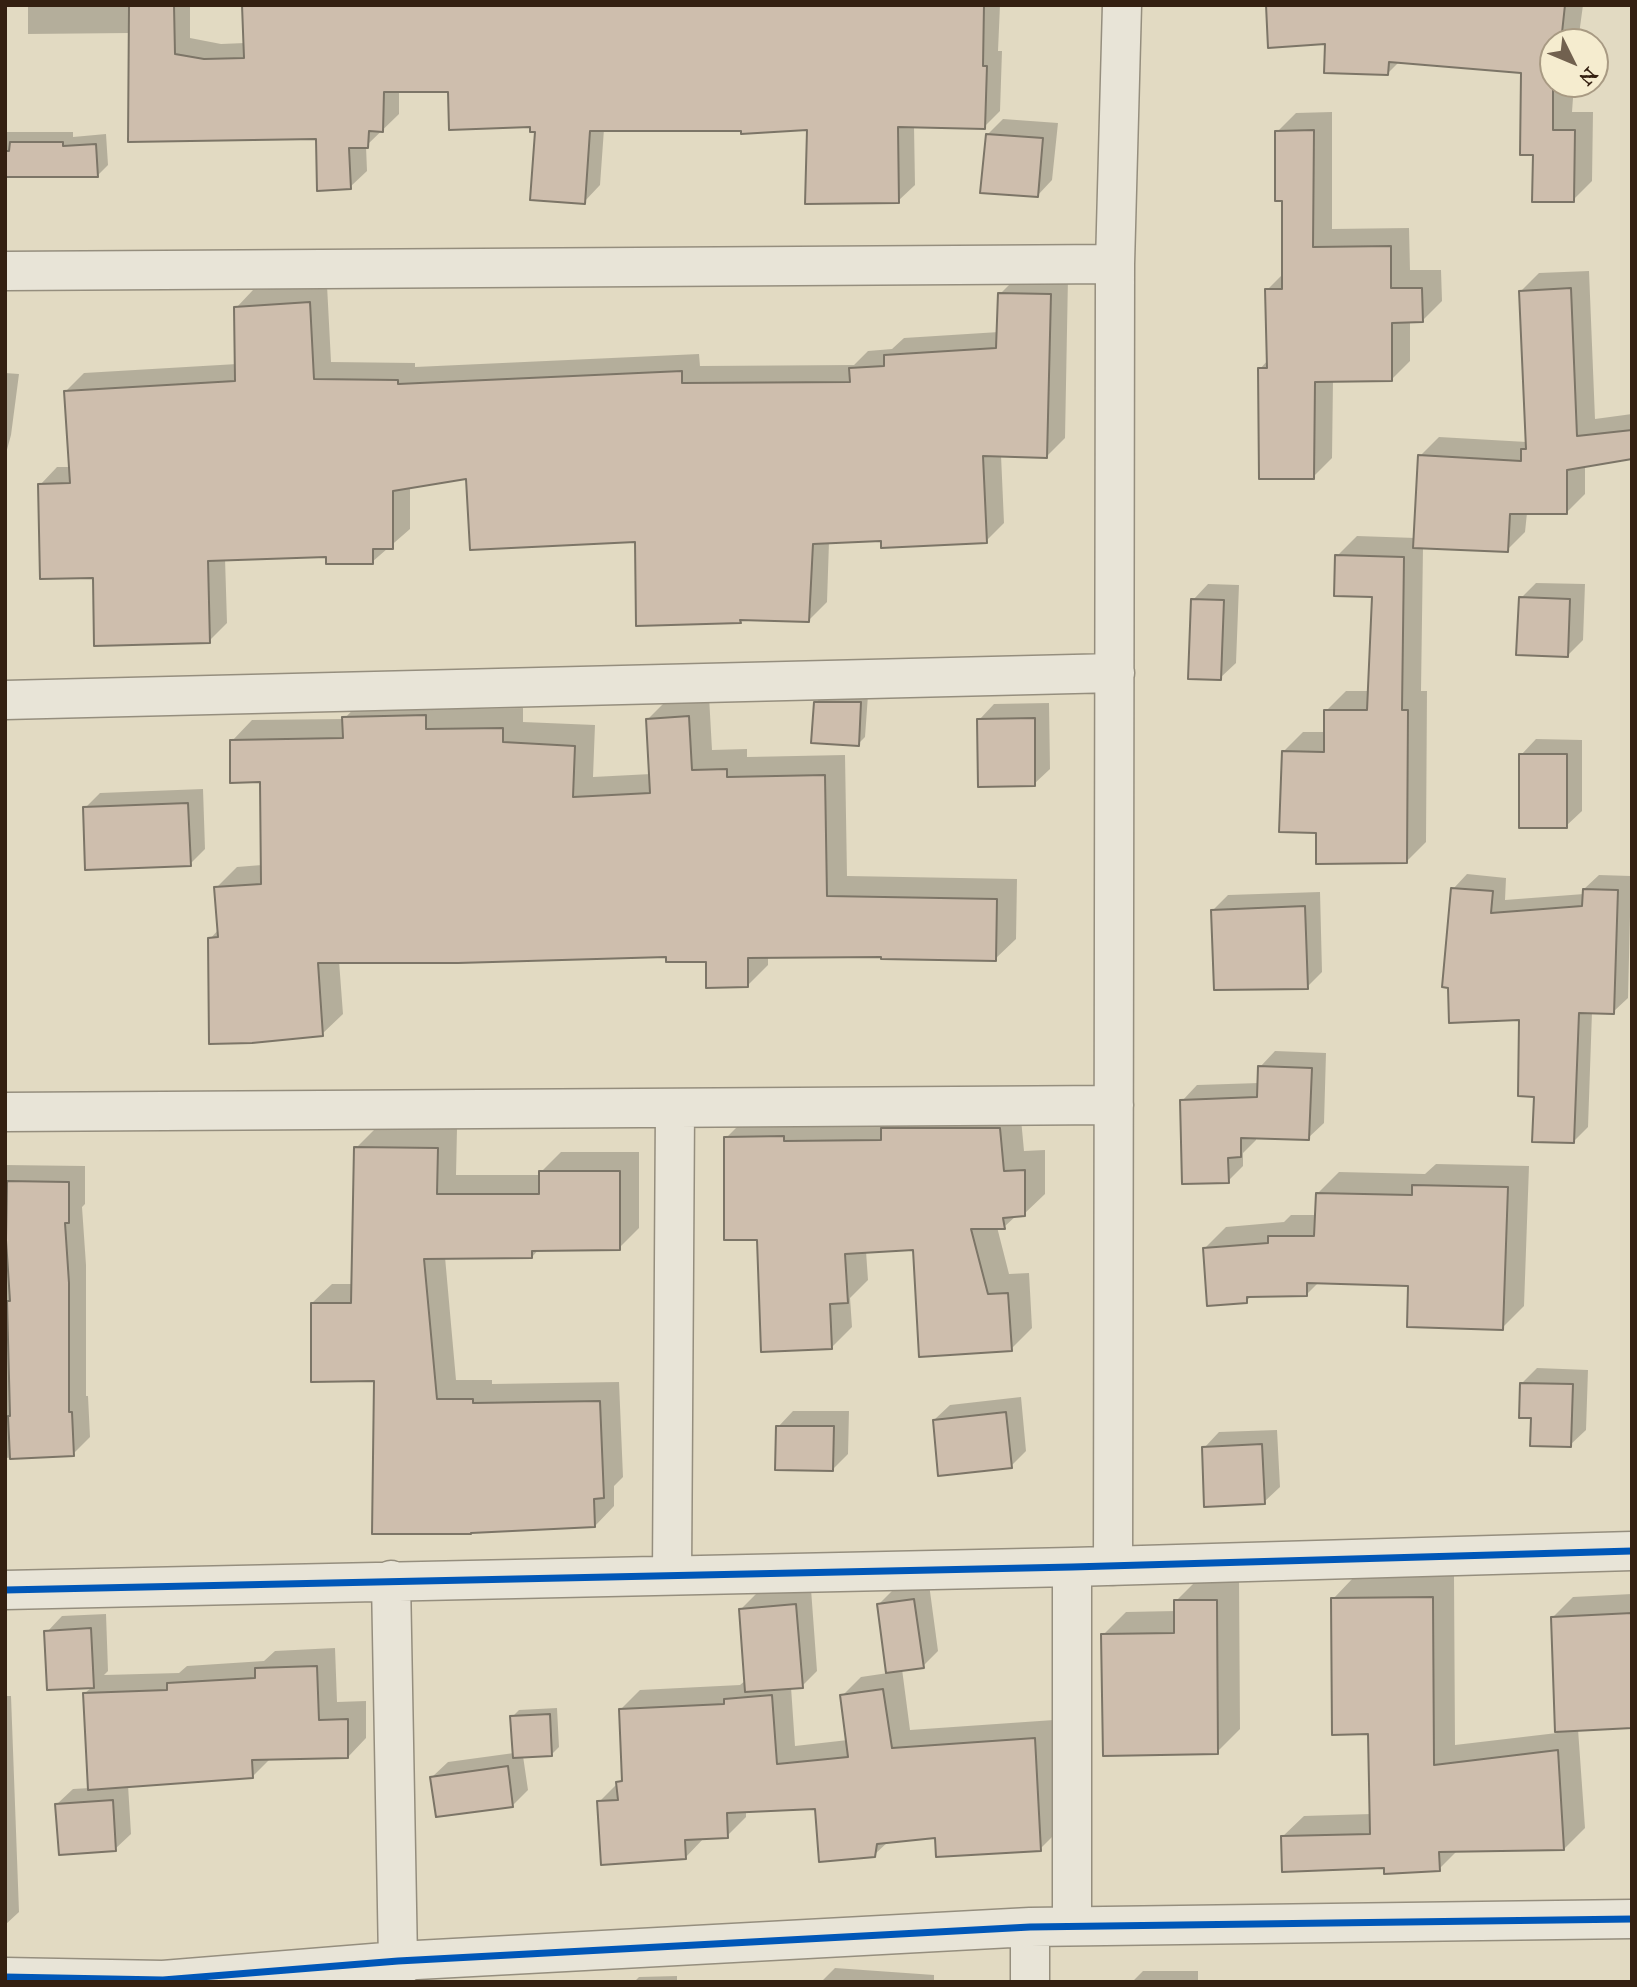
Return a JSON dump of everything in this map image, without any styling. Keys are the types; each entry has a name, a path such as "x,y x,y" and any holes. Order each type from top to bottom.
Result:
{"street":[{"path":"1113,1566 1115,264 1122,5"},
{"path":"5,271 1115,264"},
{"path":"5,700 1115,673"},
{"path":"5,1112 1114,1105"},
{"path":"673,1575 675,1108"},
{"path":"5,1590 1072,1567 1632,1551"},
{"path":"1072,1567 1072,1926"},
{"path":"391,1580 397,1971"},
{"path":"5,1977 52,1980 163,1980 397,1971 1030,1927 1632,1919"},
{"path":"1030,1927 1030,1982"}],"building":[{"path":"129,5 174,5 175,54 204,59 244,58 242,5 984,5 983,66 987,66 985,129 898,127 899,203 805,204 807,130 741,134 741,131 590,131 585,204 530,200 535,132 530,132 530,127 449,130 448,92 384,92 383,132 369,131 368,148 349,148 351,189 317,191 316,139 128,142"},
{"path":"1266,5 1565,5 1563,28 1539,28 1539,98 1553,98 1553,130 1575,130 1574,202 1532,202 1533,155 1520,155 1521,73 1389,62 1388,75 1324,73 1325,44 1268,48"},
{"path":"1314,130 1313,247 1391,246 1391,288 1422,288 1423,322 1392,323 1392,381 1315,382 1314,479 1259,479 1258,368 1267,368 1265,289 1282,289 1282,201 1275,201 1275,131"},
{"path":"986,134 1043,138 1038,197 980,193"},
{"path":"10,142 63,142 63,146 96,144 98,177 5,177 5,151 9,151"},
{"path":"1571,288 1577,436 1632,430 1632,459 1567,470 1567,514 1510,514 1508,552 1413,548 1418,455 1521,461 1521,449 1526,449 1519,291"},
{"path":"998,293 1051,294 1047,458 983,456 987,543 881,548 881,541 813,544 809,622 740,620 741,623 636,626 635,542 470,550 466,479 393,491 393,549 373,549 373,564 326,564 326,557 208,561 210,643 94,646 93,578 40,579 38,484 70,483 64,391 235,381 234,307 310,302 314,379 398,380 398,384 682,371 682,383 850,382 849,368 884,366 884,355 996,348"},
{"path":"1335,555 1404,557 1402,710 1408,710 1407,863 1316,864 1316,833 1279,832 1282,751 1324,752 1324,710 1367,710 1372,597 1334,596"},
{"path":"1519,597 1570,599 1568,657 1516,655"},
{"path":"1191,599 1224,600 1221,680 1188,679"},
{"path":"814,702 861,702 859,746 811,743"},
{"path":"426,715 426,729 503,728 503,742 575,746 573,797 650,793 646,719 689,716 692,770 727,769 727,777 825,775 827,896 997,899 996,961 881,957 748,958 748,987 706,988 706,962 666,962 666,957 458,963 318,963 323,1036 209,1044 208,938 218,937 214,887 261,884 260,782 230,783 230,740 343,738 342,717"},
{"path":"1035,718 1035,786 978,787 977,719"},
{"path":"1519,754 1567,754 1567,828 1519,828"},
{"path":"188,803 191,866 85,870 83,807"},
{"path":"1451,888 1493,891 1491,913 1582,906 1583,889 1618,890 1614,1014 1579,1013 1574,1143 1532,1142 1534,1097 1518,1096 1519,1020 1449,1023 1448,988 1442,987"},
{"path":"1305,906 1308,989 1214,990 1211,910"},
{"path":"1258,1066 1312,1068 1309,1140 1241,1138 1241,1157 1228,1158 1229,1183 1182,1184 1180,1100 1257,1097"},
{"path":"881,1128 1000,1128 1004,1171 1025,1170 1025,1216 1003,1218 1005,1229 971,1229 988,1294 1008,1293 1012,1351 919,1357 913,1250 845,1254 848,1303 830,1304 832,1349 761,1352 757,1240 724,1240 724,1137 784,1136 784,1141 881,1140"},
{"path":"354,1147 438,1148 437,1194 539,1194 539,1171 620,1171 620,1250 532,1251 532,1258 424,1259 437,1399 473,1399 473,1403 600,1401 604,1498 594,1499 595,1527 471,1534 372,1534 374,1381 311,1382 311,1303 351,1303"},
{"path":"7,1181 69,1182 69,1223 65,1223 69,1283 69,1412 72,1412 74,1456 10,1459"},
{"path":"1412,1185 1508,1187 1503,1330 1407,1327 1408,1286 1307,1283 1307,1296 1247,1297 1247,1303 1207,1306 1203,1248 1268,1243 1268,1236 1314,1236 1316,1193 1412,1195"},
{"path":"1520,1383 1573,1384 1571,1447 1530,1446 1531,1418 1519,1418"},
{"path":"1006,1412 1012,1468 938,1476 933,1420"},
{"path":"776,1426 834,1426 833,1471 775,1470"},
{"path":"1262,1444 1265,1504 1204,1507 1202,1447"},
{"path":"1433,1597 1434,1765 1558,1750 1564,1850 1439,1852 1440,1871 1384,1874 1384,1868 1282,1872 1281,1836 1370,1834 1368,1734 1332,1735 1331,1598"},
{"path":"914,1599 924,1668 886,1673 877,1604"},
{"path":"1174,1600 1217,1600 1218,1754 1103,1756 1101,1634 1174,1633"},
{"path":"796,1604 803,1688 745,1692 739,1609"},
{"path":"1632,1613 1632,1728 1555,1732 1551,1617"},
{"path":"91,1628 94,1688 47,1690 44,1631"},
{"path":"317,1666 319,1720 348,1719 348,1758 252,1760 253,1778 88,1790 83,1693 167,1690 167,1683 255,1678 255,1668"},
{"path":"883,1689 892,1748 1035,1738 1041,1851 936,1857 935,1838 877,1844 875,1857 819,1862 815,1809 727,1813 728,1838 685,1840 686,1859 601,1865 597,1801 618,1800 616,1782 622,1781 619,1709 724,1704 724,1699 772,1695 777,1764 848,1757 840,1695"},
{"path":"550,1714 552,1756 513,1758 510,1716"},
{"path":"508,1766 513,1807 436,1817 430,1777"},
{"path":"113,1800 116,1851 59,1855 55,1804"}],"cycle path":[{"path":"5,1590 1072,1567 1632,1551"},
{"path":"5,1977 163,1980 398,1961 1030,1927 1632,1919"}]}
